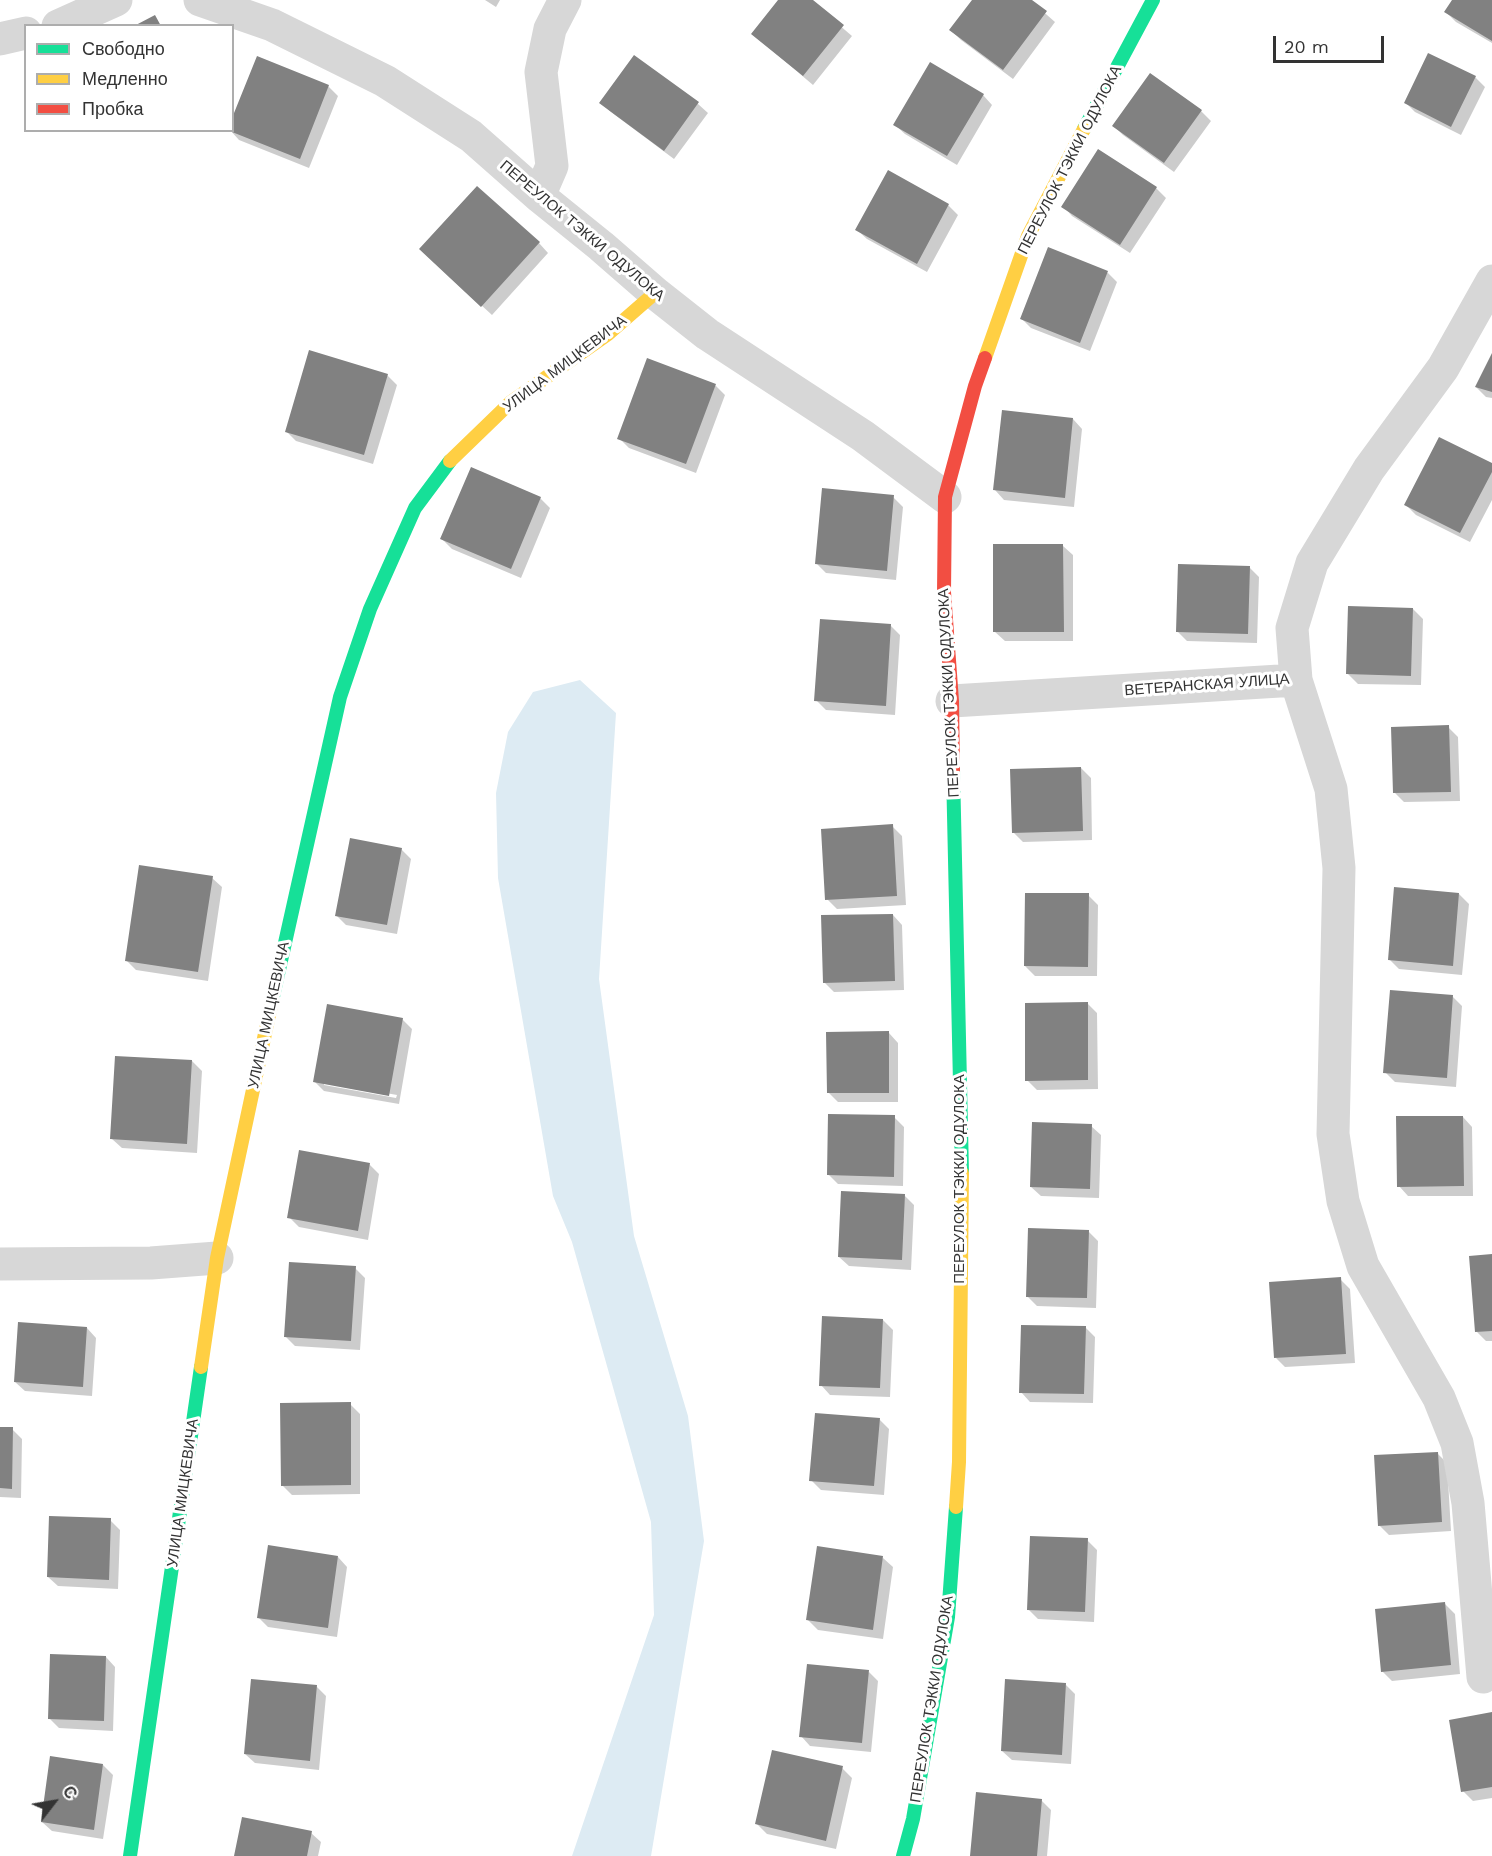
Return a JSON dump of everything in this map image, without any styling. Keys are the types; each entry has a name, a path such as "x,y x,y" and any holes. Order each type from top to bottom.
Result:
{"street":[{"path":"62,24 116,0"},
{"name":"ПЕРЕУЛОК ТЭККИ ОДУЛОКА","path":"200,0 272,25 385,81 471,136 655,293 707,333 863,436 945,497"},
{"path":"539,196 552,166 541,72 550,28 565,0"},
{"name":"ПЕРЕУЛОК ТЭККИ ОДУЛОКА","path":"903,1856 913,1819 948,1617 959,1462 962,1196 952,701 944,592 945,497 975,386 1028,236 1153,0"},
{"path":"0,39 24,33"},
{"name":"ВЕТЕРАНСКАЯ УЛИЦА","path":"952,701 1296,680 1292,628 1312,563 1369,469 1443,368 1492,280"},
{"name":"УЛИЦА МИЦКЕВИЧА","path":"130,1856 217,1258 300,870 340,697 370,609 415,508 454,455 511,402 608,334 655,293"},
{"path":"1296,680 1331,789 1339,868 1333,1134 1343,1201 1363,1266 1439,1398 1457,1443 1468,1503 1483,1677"},
{"path":"0,1264 151,1263 217,1258"}],"shaded area":[{"path":"580,680 616,713 599,979 634,1236 688,1416 704,1541 651,1856 572,1856 654,1615 651,1522 572,1242 553,1196 498,878 496,793 508,732 533,692"}],"building":[{"path":"778,0 813,0 844,25 803,76 751,34"},
{"path":"972,0 1032,0 1047,11 1003,70 949,30"},
{"path":"1452,0 1492,0 1492,41 1444,12"},
{"path":"155,15 160,24 138,24"},
{"path":"1428,53 1476,76 1451,127 1404,103"},
{"path":"634,55 699,102 664,151 599,103"},
{"path":"257,56 329,85 300,159 232,132 234,132 234,113"},
{"path":"930,62 984,94 947,156 893,125"},
{"path":"1150,73 1202,110 1164,163 1112,126"},
{"path":"1098,149 1157,187 1120,245 1061,207"},
{"path":"888,170 949,204 917,264 855,230"},
{"path":"477,186 540,242 481,307 419,249"},
{"path":"1048,247 1108,271 1080,343 1020,319"},
{"path":"309,350 388,374 364,455 285,432"},
{"path":"1492,353 1492,392 1475,387"},
{"path":"647,358 716,384 686,464 617,439"},
{"path":"1002,410 1073,418 1065,498 993,490"},
{"path":"1439,437 1492,463 1492,472 1460,533 1404,505"},
{"path":"471,467 541,497 511,569 440,539"},
{"path":"822,488 894,495 887,571 815,564"},
{"path":"993,544 1063,544 1064,632 993,632"},
{"path":"1178,564 1250,566 1248,634 1176,632"},
{"path":"1348,606 1413,608 1411,676 1346,674"},
{"path":"820,619 891,624 886,706 814,701"},
{"path":"1449,725 1451,792 1393,793 1391,727"},
{"path":"1081,767 1083,831 1012,833 1010,769"},
{"path":"893,824 897,896 825,900 821,829"},
{"path":"350,838 402,848 387,925 335,916"},
{"path":"139,865 213,876 198,972 125,961"},
{"path":"1394,887 1459,893 1453,966 1388,960"},
{"path":"1025,893 1089,893 1088,967 1024,966"},
{"path":"893,914 895,981 823,983 821,915"},
{"path":"1390,990 1453,995 1447,1078 1383,1073"},
{"path":"1088,1002 1088,1080 1025,1081 1025,1003"},
{"path":"327,1004 403,1018 389,1096 313,1082"},
{"path":"889,1031 889,1093 827,1093 826,1032"},
{"path":"115,1056 192,1060 187,1144 110,1139"},
{"path":"828,1114 895,1115 894,1177 827,1175"},
{"path":"1396,1116 1463,1116 1464,1186 1397,1187"},
{"path":"1032,1122 1092,1124 1090,1189 1030,1187"},
{"path":"299,1150 370,1163 358,1231 287,1218"},
{"path":"841,1191 905,1194 902,1260 838,1257"},
{"path":"1028,1228 1089,1230 1087,1298 1026,1297"},
{"path":"1492,1254 1492,1331 1475,1332 1469,1256"},
{"path":"289,1262 356,1266 351,1341 284,1337"},
{"path":"1341,1277 1346,1354 1274,1358 1269,1282"},
{"path":"822,1316 883,1319 880,1388 819,1386"},
{"path":"18,1322 87,1327 83,1387 14,1382"},
{"path":"1021,1325 1086,1326 1084,1394 1019,1393"},
{"path":"351,1402 351,1485 281,1486 280,1403"},
{"path":"815,1413 880,1418 874,1486 809,1481"},
{"path":"0,1427 13,1427 12,1489 0,1488"},
{"path":"1438,1452 1442,1522 1378,1526 1374,1455"},
{"path":"49,1516 111,1518 109,1580 47,1577"},
{"path":"1030,1536 1088,1538 1085,1612 1027,1610"},
{"path":"268,1545 338,1556 328,1628 257,1618"},
{"path":"817,1546 883,1556 873,1630 806,1620"},
{"path":"1445,1602 1451,1665 1381,1672 1375,1609"},
{"path":"50,1654 106,1656 104,1721 48,1719"},
{"path":"807,1664 869,1670 862,1743 799,1737"},
{"path":"251,1679 317,1685 310,1761 244,1754"},
{"path":"1005,1679 1066,1683 1062,1755 1001,1751"},
{"path":"1492,1712 1492,1787 1461,1792 1449,1720"},
{"path":"772,1750 843,1766 826,1841 755,1824"},
{"path":"50,1756 103,1764 94,1830 41,1822"},
{"path":"976,1792 1042,1799 1037,1856 970,1856"},
{"path":"242,1817 312,1831 307,1856 234,1856"}],"traffic: fast":[{"path":"1084,129 1153,0"},
{"path":"272,1001 340,697 370,609 415,508 450,461"},
{"path":"953,770 962,1173"},
{"path":"130,1856 201,1367"},
{"path":"903,1856 913,1819 948,1617 956,1507"}],"traffic: slow":[{"path":"985,358 1028,236 1084,129"},
{"path":"450,461 511,402 608,334 655,293"},
{"path":"201,1367 217,1258 272,1001"},
{"path":"956,1507 959,1462 962,1173"}],"traffic: jam":[{"path":"953,770 952,701 944,592 945,497 975,386 985,358"}]}
